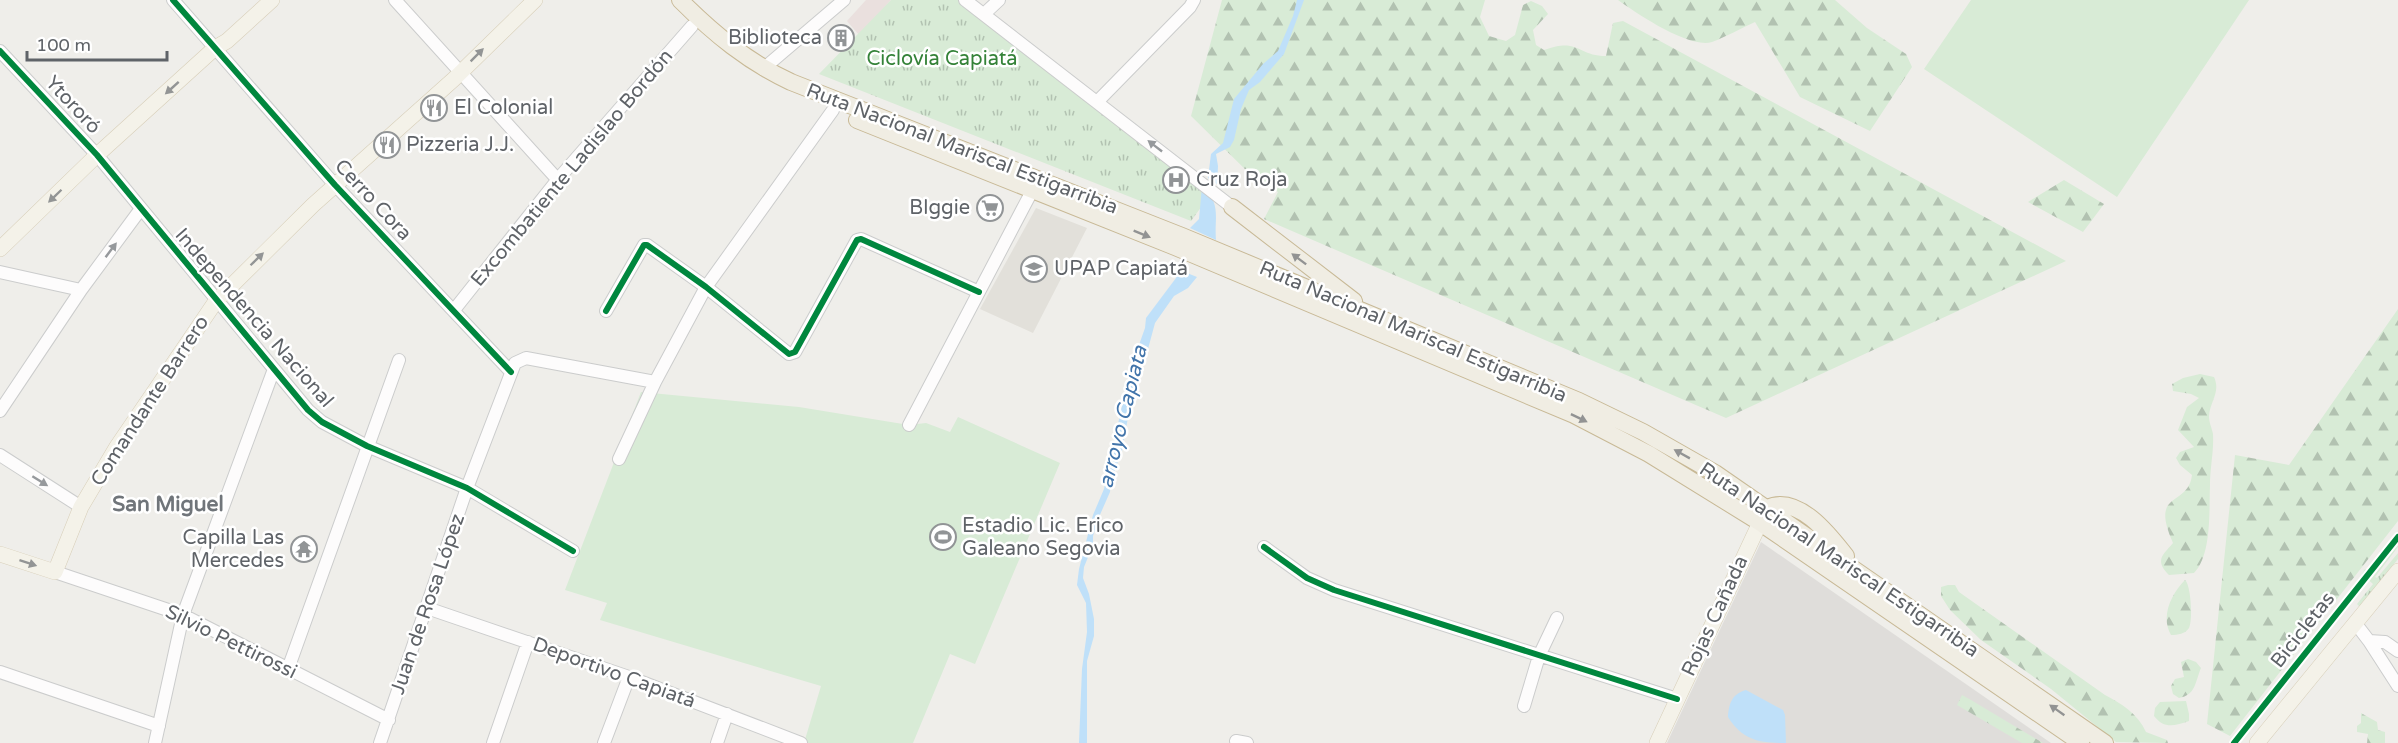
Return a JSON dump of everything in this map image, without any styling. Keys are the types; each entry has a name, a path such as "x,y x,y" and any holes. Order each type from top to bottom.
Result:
{"highway":[{"name":"Ruta Nacional Mariscal Estigarribia","path":"665,0 719,51 758,78 1032,190 1178,241"},
{"name":"Ruta Nacional Mariscal Estigarribia","path":"680,0 726,43 763,69 1219,258 1574,415 1649,454 1763,515 1857,570 2105,743"},
{"path":"1232,207 1380,318"},
{"name":"Ruta Nacional Mariscal Estigarribia","path":"1219,258 1380,318 1579,401 1643,432 1715,472 1763,515 2081,743"}],"main road":[{"path":"215,48 221,37 261,0"},
{"path":"0,249 97,155 215,48 227,41 272,0"},
{"name":"Comandante Barrero","path":"55,572 81,507 116,448 216,301 335,185 460,73 535,0"},
{"name":"Rojas Cañada","path":"1657,743 1763,515"},
{"name":"Silvio Pettirossi","path":"0,554 55,572"},
{"path":"2257,743 2398,571"},
{"path":"2267,743 2350,637 2354,627"}],"street":[{"name":"Cerro Cora","path":"173,0 335,185 512,372"},
{"path":"394,0 558,180"},
{"path":"763,69 844,0"},
{"path":"984,14 999,0"},
{"path":"1097,102 1190,7 1194,0"},
{"path":"971,2 1232,207"},
{"name":"Excombatiente Ladislao Bordón","path":"454,310 558,180 692,26"},
{"name":"Ytororó","path":"0,51 97,155"},
{"path":"619,459 655,382 706,287 833,110"},
{"name":"Independencia Nacional","path":"97,155 216,301 308,410 322,422 368,446 467,488 573,550"},
{"path":"909,425 1032,190"},
{"path":"0,411 81,290 140,210"},
{"path":"606,311 644,245 706,287 789,354 795,352 857,240 861,239 979,292"},
{"path":"0,272 81,290"},
{"path":"512,372 515,363 526,358 655,382"},
{"path":"288,669 399,360"},
{"path":"155,743 183,615 274,369"},
{"name":"Juan de Rosa López","path":"380,743 467,488 512,372"},
{"path":"0,455 81,507"},
{"path":"1264,547 1307,578 1334,590 1677,699"},
{"name":"Silvio Pettirossi","path":"55,572 183,615 389,720"},
{"name":"Deportivo Capiatá","path":"426,608 629,677 801,743"},
{"path":"1524,706 1539,656 1557,618"},
{"path":"2354,627 2369,641 2398,686"},
{"path":"2369,641 2385,642 2398,651"},
{"path":"493,743 528,642"},
{"path":"0,672 159,726"},
{"path":"604,743 629,677"},
{"path":"717,743 726,714"}],"shaded area":[{"path":"866,0 891,0 859,35 847,21"},
{"name":"UPAP Capiatá","path":"1036,208 1087,228 1033,333 980,309"},
{"path":"1761,542 2051,743 1667,743"}],"green space":[{"name":"Ciclovía Capiatá","path":"891,0 962,0 1210,195 1191,221 819,74"},
{"path":"1222,0 1485,0 1480,17 1489,36 1506,41 1515,35 1523,5 1531,1 1542,6 1548,14 1533,30 1536,45 1544,50 1564,45 1571,46 1606,56 1613,23 1623,21 2066,261 1726,418 1264,219 1278,192 1253,177 1191,116"},
{"path":"1618,0 1835,0 1867,28 1906,54 1912,67 1870,131 1800,97 1755,22 1712,42 1702,43 1663,28"},
{"path":"1971,0 2249,0 2117,197 1924,69"},
{"path":"2064,180 2104,204 2083,232 2028,202"},
{"path":"2398,309 2398,521 2230,736 2207,724 2235,455 2289,465"},
{"path":"2200,374 2214,377 2216,382 2216,392 2209,416 2213,440 2207,544 2200,565 2194,573 2169,575 2164,570 2161,561 2163,554 2173,543 2165,514 2167,506 2189,485 2192,475 2180,465 2176,458 2180,452 2194,447 2178,430 2187,407 2199,398 2173,391 2172,384 2183,378"},
{"path":"641,392 799,407 909,425 926,423 950,432 958,417 1060,463 975,664 950,654 913,743 804,743 821,686 600,620 607,603 565,590"},
{"path":"2398,538 2398,547 2375,577 2377,578 2398,553 2398,559 2360,607 2357,604 2373,584 2362,574 2365,569 2371,573"},
{"path":"2185,580 2190,595 2189,628 2183,633 2171,635 2167,620 2169,605"},
{"path":"1955,585 1959,592 2105,695 2123,705 2134,714 2146,732 2167,740 2168,743 2116,742 2051,689 1981,640 1950,610 1941,596 1941,587"},
{"path":"2188,659 2196,662 2201,668 2192,691 2179,698 2173,694 2171,686 2175,679 2184,677 2181,662"},
{"path":"1962,695 2043,743 2022,743 1957,705"},
{"path":"2186,701 2189,721 2166,725 2154,716 2155,708 2160,702"},
{"path":"2361,713 2377,722 2378,730 2385,732 2385,743 2367,743 2368,734 2357,732 2357,726 2361,723"}],"water":[{"path":"1297,0 1304,0 1284,54 1260,82 1249,90 1241,109 1234,140 1230,147 1216,154 1217,184 1208,178 1211,154 1223,143 1234,99 1263,64 1278,51 1293,16"},
{"path":"1202,186 1215,205 1216,240 1190,228 1199,219"},
{"name":"arroyo Capiata","path":"1177,269 1197,277 1188,288 1174,296 1155,323 1148,349 1135,378 1122,451 1084,567 1083,578 1094,619 1094,636 1087,661 1087,743 1079,743 1082,669 1087,632 1086,603 1077,585 1079,569 1093,515 1104,489 1129,373 1145,328 1146,318 1176,278"},
{"path":"1746,690 1783,710 1786,743 1753,739 1734,725 1728,717 1730,703 1737,694"}],"cycle path":[{"path":"173,0 335,185 511,372"},
{"path":"0,51 97,155 308,410 322,422 367,446 467,488 573,551"},
{"path":"606,311 644,245 706,287 789,354 795,352 857,240 861,239 979,292"},
{"name":"Bicicletas","path":"2234,743 2398,537"},
{"path":"1264,547 1307,578 1334,590 1677,699"}],"place":[{"name":"Biblioteca","path":"841,38"},
{"name":"El Colonial","path":"434,108"},
{"name":"Pizzeria J.J.","path":"387,145"},
{"name":"Cruz Roja","path":"1176,180"},
{"name":"BIggie","path":"990,208"},
{"name":"UPAP Capiatá","path":"1034,269"},
{"name":"Estadio Lic. Erico Galeano Segovia","path":"943,537"},
{"name":"Capilla Las Mercedes","path":"304,549"}],"district":[{"name":"San Miguel","path":"168,504"}]}
